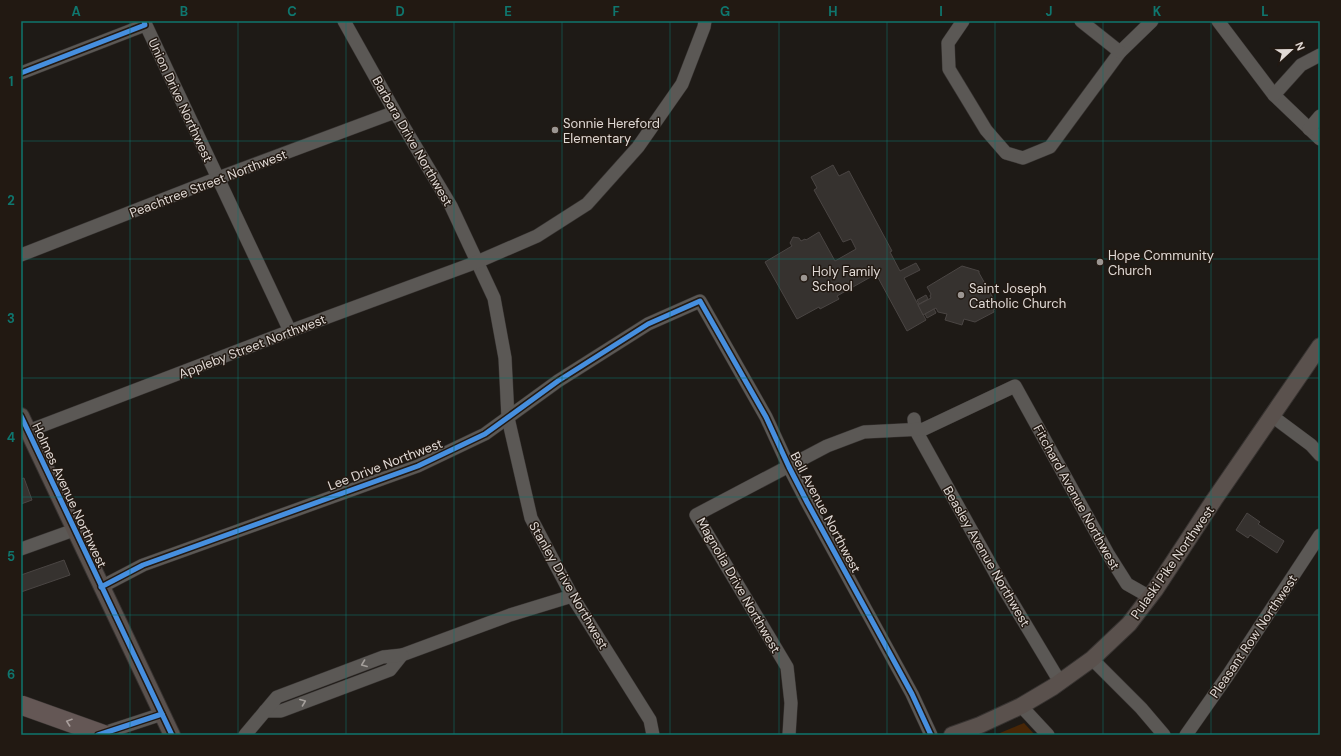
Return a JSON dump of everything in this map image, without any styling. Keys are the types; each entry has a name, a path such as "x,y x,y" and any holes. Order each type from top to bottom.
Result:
{"highway":[{"path":"21,705 105,735"}],"main road":[{"name":"Pulaski Pike Northwest","path":"952,735 980,725 1021,706 1060,682 1092,659 1129,624 1150,597 1320,346"},
{"name":"Holmes Avenue Northwest","path":"21,416 172,735"}],"street":[{"name":"Barbara Drive Northwest","path":"344,21 395,112 451,206 477,262"},
{"name":"Appleby Street Northwest","path":"28,431 290,331 477,262 538,236 587,204 638,147 682,84 705,21"},
{"path":"963,21 948,44 949,69 986,130 1006,152 1023,158 1050,147 1120,52 1152,21"},
{"path":"1081,21 1120,52"},
{"path":"1218,21 1274,95 1320,139"},
{"path":"21,73 144,23"},
{"name":"Union Drive Northwest","path":"144,23 290,331"},
{"path":"1274,95 1301,65 1320,55"},
{"name":"Peachtree Street Northwest","path":"21,255 218,178 395,112"},
{"path":"1309,129 1320,116"},
{"name":"Stanley Drive Northwest","path":"477,262 494,298 505,358 508,418 531,518 572,596 650,720 653,735"},
{"name":"Lee Drive Northwest","path":"101,587 143,565 418,466 485,434 558,381 648,324 700,301"},
{"name":"Bell Avenue Northwest","path":"700,301 766,417 788,467 806,502 912,694 931,735"},
{"name":"Magnolia Drive Northwest","path":"789,735 791,703 787,667 696,515 827,446 864,432 914,424 924,429 1015,386"},
{"name":"Fitchard Avenue Northwest","path":"1015,386 1108,554 1127,584 1150,597"},
{"path":"1272,416 1311,445 1320,455"},
{"name":"Beasley Avenue Northwest","path":"914,424 1003,587 1060,682"},
{"path":"21,549 74,530"},
{"name":"Pleasant Row Northwest","path":"1186,735 1228,675 1320,535"},
{"path":"245,735 278,697 383,657 402,656 510,615 572,596"},
{"path":"1092,659 1141,708 1164,735"},
{"path":"1021,706 1048,735"},
{"path":"98,735 162,714"}],"shaded area":[{"path":"1024,723 1035,735 995,735"}],"building":[{"path":"833,165 839,176 849,171 892,251 890,252 900,271 916,263 920,270 904,278 926,320 907,331 876,274 837,296 839,299 820,309 819,307 797,319 765,262 792,246 790,243 793,237 799,238 801,241 806,240 819,232 835,261 856,249 851,239 843,242 814,190 817,188 811,177"},
{"name":"Saint Joseph Catholic Church","path":"962,266 979,271 996,303 997,308 993,310 994,312 975,322 964,319 962,325 945,320 947,314 938,312 936,308 923,315 918,305 931,298 931,294 927,287"},
{"path":"926,295 928,299 919,304 917,300"},
{"path":"934,309 936,313 927,318 925,314"},
{"path":"24,478 32,500 21,504 21,479"},
{"path":"1247,513 1260,522 1258,524 1284,541 1277,553 1250,535 1248,538 1236,530"},
{"path":"64,560 70,575 21,592 21,575"}],"cycle path":[{"path":"21,73 145,25 144,21"},
{"path":"101,587 143,565 418,466 485,434 558,381 648,324 700,301 766,417 807,502 912,694 931,735"},
{"path":"21,416 172,735"},
{"path":"98,735 162,714"}],"place":[{"name":"Sonnie Hereford Elementary","path":"555,130"},
{"name":"Hope Community Church","path":"1100,262"},
{"name":"Holy Family School","path":"804,278"},
{"name":"Saint Joseph Catholic Church","path":"961,295"}]}
